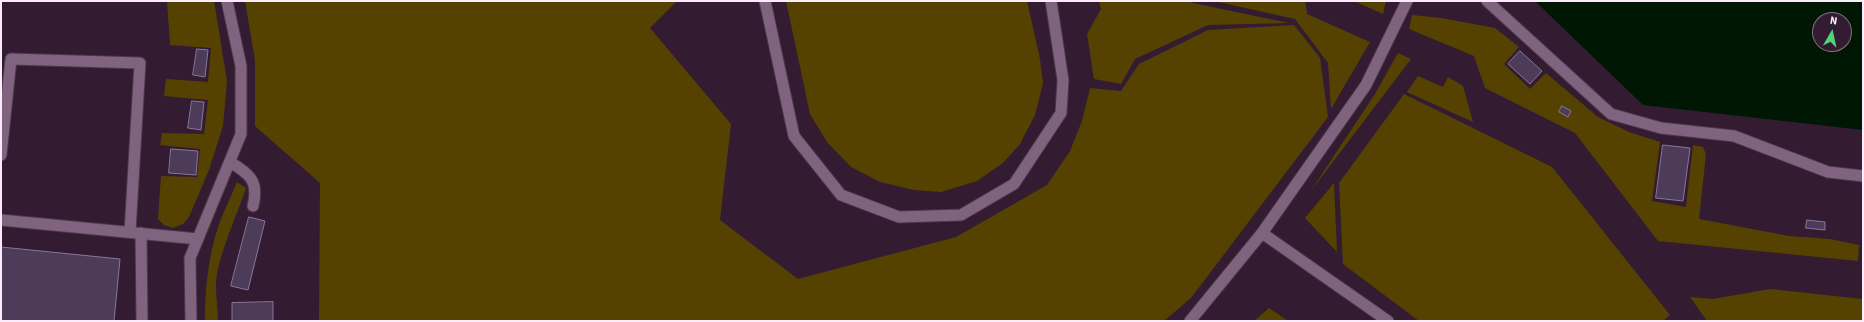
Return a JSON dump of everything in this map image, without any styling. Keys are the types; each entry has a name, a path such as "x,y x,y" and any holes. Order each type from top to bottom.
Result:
{"street":[{"path":"190,321 190,258 241,134 241,66 227,1"},
{"path":"765,1 794,136 841,195 899,216 961,214 1014,184 1061,112 1063,80 1050,1"},
{"path":"1190,321 1262,233 1366,85 1407,1"},
{"path":"1486,1 1611,114 1661,128 1734,136 1828,172 1863,176"},
{"path":"1,155 11,59 140,62 135,232 142,321"},
{"path":"230,162 247,172 254,182 255,195 253,206"},
{"path":"1,220 198,238"},
{"path":"1262,233 1388,321"}],"shaded area":[{"path":"167,1 214,1 227,81 223,126 209,170 189,217 183,224 173,228 164,225 158,219 161,176 197,177 200,149 160,145 162,133 204,134 208,100 164,96 166,79 208,82 211,48 170,45"},
{"path":"245,1 677,1 650,28 731,124 720,220 798,279 956,237 1047,185 1070,151 1082,121 1090,88 1121,91 1139,64 1208,30 1294,25 1320,58 1328,117 1191,298 1164,321 319,321 320,183 255,126 255,60"},
{"path":"786,1 1027,1 1040,59 1043,83 1035,115 1020,144 1003,163 977,181 941,192 914,190 880,182 851,167 827,142 810,114"},
{"path":"1099,1 1189,1 1289,23 1208,25 1135,59 1121,84 1094,79 1087,34 1101,9"},
{"path":"1214,1 1305,1 1307,14 1370,42 1331,109 1328,63 1295,19"},
{"path":"1354,1 1386,1 1383,14"},
{"path":"1535,1 1863,1 1863,130 1643,105"},
{"path":"1412,15 1441,18 1495,28 1519,47 1504,64 1530,89 1546,73 1598,117 1629,132 1660,142 1652,201 1686,207 1693,145 1703,147 1706,154 1699,219 1789,236 1830,239 1859,245 1858,261 1658,241 1575,133 1485,88 1474,56 1409,29"},
{"path":"1398,53 1411,59 1310,192 1375,94"},
{"path":"1418,76 1443,87 1448,77 1463,86 1473,122 1407,92"},
{"path":"1404,94 1552,167 1670,315 1663,321 1419,321 1343,264 1339,183"},
{"path":"237,182 246,188 219,264 216,287 218,321 205,321 206,285 209,262 220,221"},
{"path":"1334,183 1337,252 1305,218"},
{"path":"1770,289 1863,299 1863,321 1707,321 1690,297 1713,299"},
{"path":"1269,308 1288,321 1254,321"}],"building":[{"path":"197,49 208,50 205,77 193,75"},
{"path":"1520,51 1542,71 1530,84 1508,64"},
{"path":"192,101 204,102 201,130 188,128"},
{"path":"1562,106 1571,111 1568,117 1559,112"},
{"path":"1663,145 1690,148 1683,201 1656,198"},
{"path":"171,149 198,151 196,175 169,173"},
{"path":"249,217 265,221 248,290 231,286"},
{"path":"1807,220 1825,222 1825,230 1806,228"},
{"path":"1,247 120,259 114,321 1,321"},
{"path":"273,302 273,321 232,321 232,303"}]}
